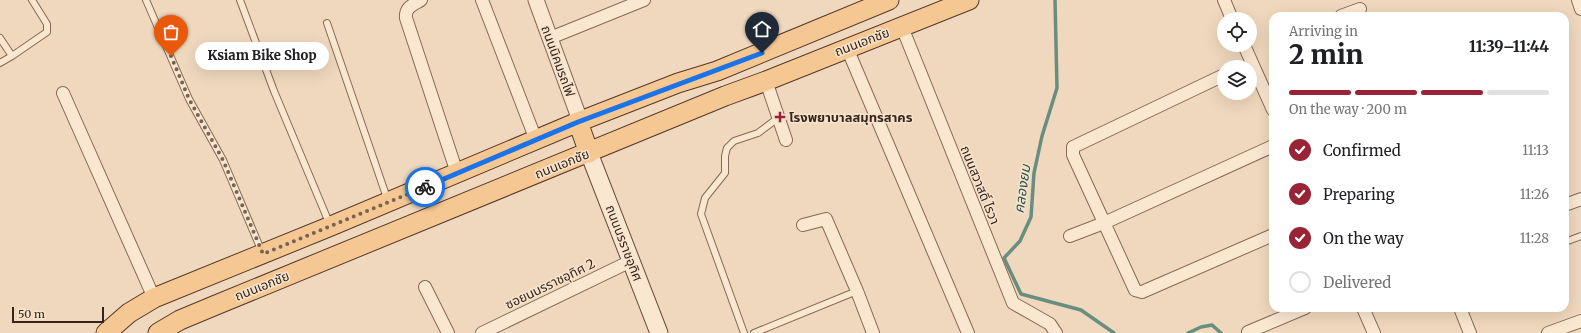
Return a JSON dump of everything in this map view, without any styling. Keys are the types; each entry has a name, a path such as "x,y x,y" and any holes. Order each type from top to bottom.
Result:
{"main road":[{"name":"ถนนเอกชัย","path":"106,333 129,313 154,298 389,202 578,122 678,83 717,71 889,0"},
{"name":"ถนนเอกชัย","path":"158,333 180,320 216,304 589,153 725,96 766,82 969,0"},
{"path":"578,122 589,153"},
{"name":"ถนนนรราชอุทิศ","path":"589,153 659,333"}],"street":[{"path":"421,0 408,8 406,11 406,18 457,173"},
{"path":"482,0 536,140"},
{"name":"ถนนนิคมรถไฟ","path":"536,0 577,112 578,122"},
{"path":"550,38 644,0"},
{"path":"1224,0 1229,12"},
{"path":"1578,0 1581,9"},
{"name":"ถนนสวาสดิ์ ไรวา","path":"902,27 1013,303 1050,324 1056,333"},
{"path":"848,48 968,333"},
{"path":"1217,78 1073,147 1073,155 1135,290 1138,293 1269,237"},
{"path":"766,82 786,140"},
{"path":"1257,82 1269,103"},
{"path":"63,93 154,298"},
{"path":"1070,236 1104,223 1269,148"},
{"path":"1569,204 1581,199"},
{"path":"803,225 826,219 857,291 873,333"},
{"name":"ซอยนนรราชอุทิศ 2","path":"482,333 631,261"},
{"path":"426,287 448,333"},
{"path":"1248,332 1296,312"},
{"path":"1365,312 1374,333"},
{"path":"1462,312 1470,333"},
{"path":"1548,333 1581,321"}],"lane":[{"path":"0,64 47,32 47,24 32,0"},
{"path":"146,0 189,99 223,160 263,254"},
{"path":"240,0 274,91 331,226"},
{"path":"327,23 389,202"},
{"path":"0,38 12,56"},
{"path":"744,333 701,214 705,198 725,173 725,156 727,148 734,141 758,133 778,118"},
{"path":"1569,240 1581,236"},
{"path":"754,333 857,291"}],"waterway":[{"name":"คลองยม","path":"1055,0 1057,88 1042,136 1034,173 1031,217 1020,241 1004,258 1021,294 1081,310 1114,333"},
{"name":"คลองยม","path":"1188,333 1201,327 1212,325 1221,333"}],"way so far":[{"path":"171,56 189,99 223,160 263,254 425,187"}],"place":[{"name":"Ksiam Bike Shop","path":"171,56"},
{"name":"โรงพยาบาลสมุทรสาคร","path":"780,117"}],"route":[{"path":"425,187 578,122 678,83 717,71 762,53"}]}
